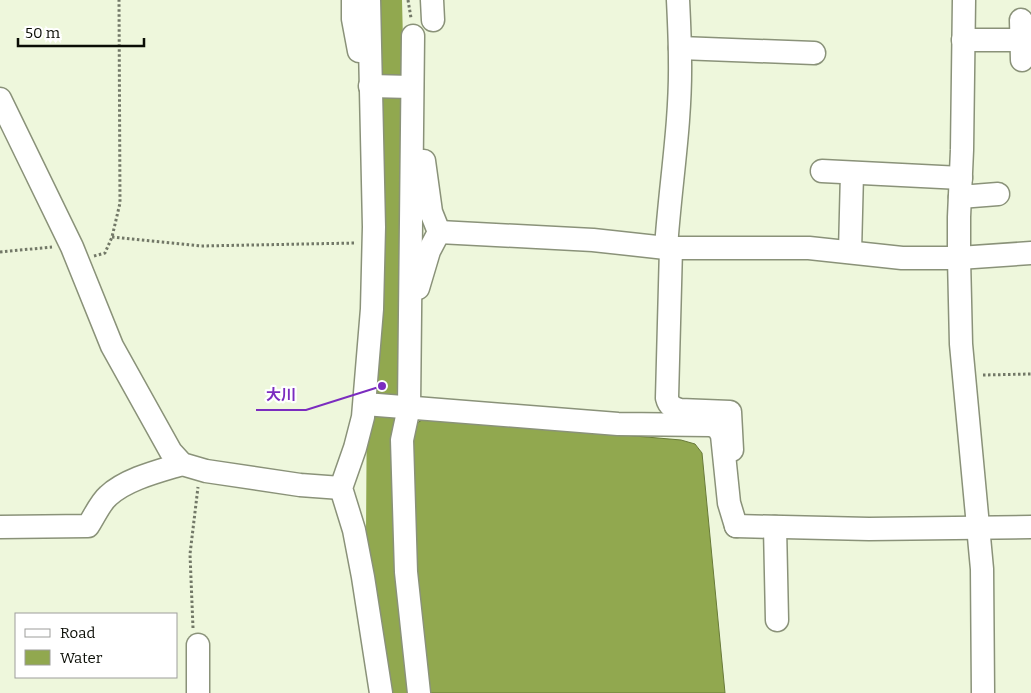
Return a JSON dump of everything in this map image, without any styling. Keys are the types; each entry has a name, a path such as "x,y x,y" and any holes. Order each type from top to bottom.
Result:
{"street":[{"path":"353,0 353,19 359,51 371,79 410,93"},
{"path":"369,0 374,227 368,404 341,488 354,530 375,644 381,693"},
{"path":"678,0 680,62 675,164 670,196 667,398 672,408 680,410 730,412 736,526"},
{"path":"964,0 959,258 964,376 982,569 983,693"},
{"path":"413,36 410,93 410,307 402,440 405,563 419,693"},
{"path":"963,40 1021,40"},
{"path":"680,48 814,53"},
{"path":"410,93 421,131 431,212 439,232 429,251 420,284 410,307"},
{"path":"0,99 73,251 112,346 171,452 191,467"},
{"path":"822,171 960,187 998,194"},
{"path":"850,252 852,173"},
{"path":"439,232 593,240 669,248 809,248 902,258 959,258 1031,253"},
{"path":"368,404 618,424 712,425 718,428 722,435 729,503 736,526"},
{"path":"0,527 88,526 107,496 130,482 156,471 191,467 244,478 300,486 341,488"},
{"path":"736,526 869,529 1031,527"},
{"path":"774,526 777,620"},
{"path":"198,645 198,693"}],"path":[{"path":"0,252 50,248 105,253 112,238 120,203 120,0"},
{"path":"112,238 201,246 359,242"},
{"path":"964,376 1031,374"},
{"path":"191,467 193,544 190,554 194,642 198,645"}],"water":[{"path":"426,418 681,440 695,444 702,453 725,693 426,693 409,473 415,424"}],"waterway":[{"path":"387,0 392,204 382,386 381,534 389,624 399,693"}],"place":[{"name":"大川","path":"382,386"}]}
